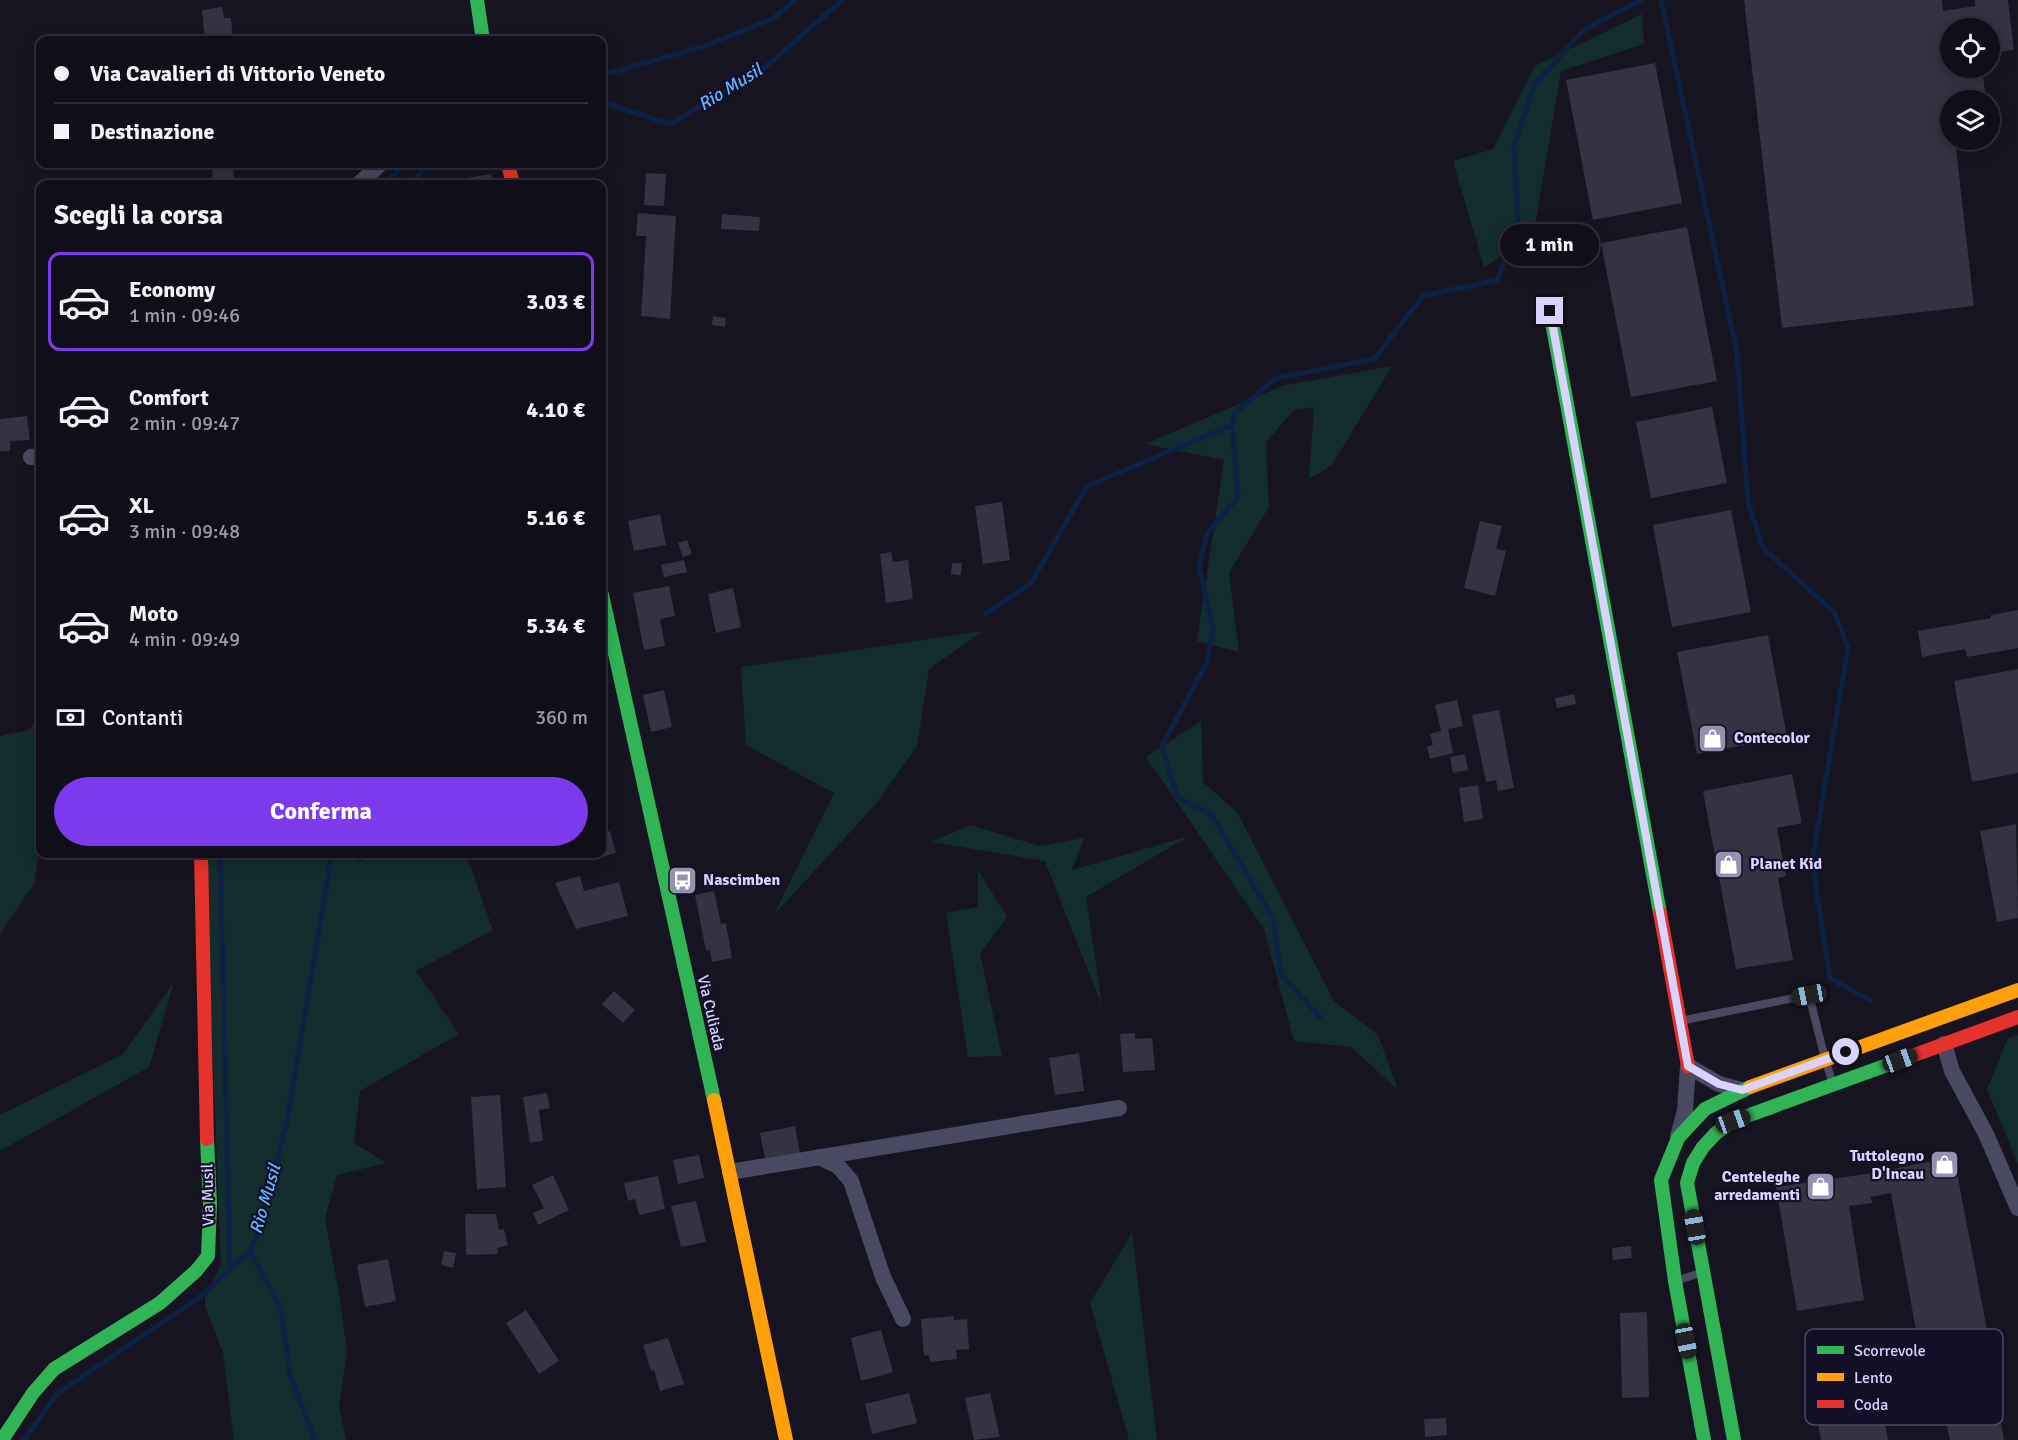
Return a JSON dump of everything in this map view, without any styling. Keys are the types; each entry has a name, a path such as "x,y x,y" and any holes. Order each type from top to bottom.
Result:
{"street":[{"path":"477,0 482,36"},
{"path":"363,180 376,168"},
{"path":"1550,311 1688,1066 1685,1111 1678,1138 1660,1180 1675,1281 1704,1440"},
{"name":"Via Culiada","path":"606,613 730,1172 786,1440"},
{"name":"Via Musil","path":"2,1440 33,1393 54,1369 160,1303 196,1271 208,1256 210,1204 204,1057 206,1000 201,858"},
{"path":"1678,1138 1705,1109 1742,1090 1952,1016 2018,990"},
{"path":"1734,1440 1687,1183 1690,1169 1697,1155 1713,1132 1733,1121 2018,1017"},
{"path":"1952,1041 1952,1071 1986,1134 2018,1208"},
{"path":"1688,1066 1719,1084 1742,1090"},
{"path":"730,1172 1119,1108"},
{"path":"819,1157 838,1166 851,1181 883,1277 903,1319"}],"lane":[{"path":"1679,1021 1809,995 1833,1084"},
{"path":"1952,1016 1952,1041"},
{"path":"1675,1281 1703,1272"}],"green space":[{"path":"1642,14 1644,44 1561,71 1533,237 1484,267 1453,161 1493,149 1535,66"},
{"path":"1392,366 1332,465 1309,479 1314,407 1294,410 1266,442 1269,507 1229,573 1239,652 1197,641 1224,460 1145,444 1282,386"},
{"path":"983,631 929,669 917,746 875,805 773,916 834,793 746,745 741,667"},
{"path":"36,721 36,858 38,858 34,884 0,934 0,736 29,730"},
{"path":"1201,721 1203,782 1237,812 1334,1001 1378,1035 1398,1090 1351,1047 1294,1041 1264,929 1146,757"},
{"path":"970,825 1040,846 1084,838 1072,870 1189,836 1086,897 1102,1006 1045,861 931,842"},
{"path":"205,858 359,858 358,862 373,858 467,858 493,930 416,971 459,1034 360,1091 354,1143 386,1163 337,1175 325,1218 347,1352 339,1406 346,1440 234,1440 223,1353 205,1306 205,1296 221,1265"},
{"path":"978,870 1007,917 980,953 1002,1056 968,1057 946,913 978,907"},
{"path":"174,982 149,1067 0,1151 0,1115 123,1054"},
{"path":"2018,1035 2018,1164 1987,1089 2008,1038"},
{"path":"1132,1233 1157,1440 1129,1440 1090,1303"}],"building":[{"path":"1744,0 1942,0 1943,11 1975,6 1975,0 2008,0 2014,50 2000,52 2000,18 1940,18 1940,78 1983,78 1985,90 1940,90 1940,150 1956,150 1974,306 1782,328"},
{"path":"222,7 224,18 231,18 233,36 205,36 202,10"},
{"path":"1655,63 1682,203 1593,220 1566,80"},
{"path":"212,168 233,168 234,180 213,180"},
{"path":"646,173 666,174 664,206 644,205"},
{"path":"491,174 492,180 467,180 466,178"},
{"path":"638,213 676,216 670,319 641,316 646,236 636,236"},
{"path":"722,214 760,217 759,231 721,229"},
{"path":"1687,227 1717,381 1631,397 1601,243"},
{"path":"713,316 726,318 725,327 712,325"},
{"path":"1712,407 1727,483 1651,498 1636,422"},
{"path":"27,416 30,440 10,441 10,451 0,451 0,419"},
{"path":"1002,502 1010,560 983,564 975,506"},
{"path":"1731,510 1751,612 1672,627 1653,525"},
{"path":"660,514 666,545 634,551 628,521"},
{"path":"1480,521 1502,526 1496,549 1506,551 1495,596 1464,588"},
{"path":"687,540 692,554 683,557 678,543"},
{"path":"891,552 893,562 908,560 913,599 886,603 880,554"},
{"path":"684,560 687,572 664,577 661,565"},
{"path":"952,563 962,563 961,575 951,574"},
{"path":"669,586 675,616 660,619 665,646 644,650 633,593"},
{"path":"733,588 741,627 716,633 708,594"},
{"path":"2018,610 2018,648 1967,657 1965,649 1922,657 1918,631 1991,618 1991,615"},
{"path":"1768,635 1787,737 1697,754 1677,652"},
{"path":"2018,669 2018,773 1972,782 1954,681"},
{"path":"664,690 672,727 651,732 643,695"},
{"path":"1574,694 1576,704 1557,708 1555,698"},
{"path":"1457,700 1463,726 1448,729 1453,753 1430,759 1427,747 1433,745 1430,734 1441,731 1435,705"},
{"path":"1499,710 1514,788 1498,791 1496,780 1486,782 1472,715"},
{"path":"1465,754 1468,770 1453,773 1450,757"},
{"path":"1792,774 1802,823 1777,828 1786,876 1778,878 1793,960 1736,969 1703,791"},
{"path":"1478,785 1483,819 1464,822 1459,788"},
{"path":"2016,824 2018,918 1997,922 1980,831"},
{"path":"610,831 616,853 606,856 606,832"},
{"path":"580,876 584,891 619,882 628,916 576,929 555,883"},
{"path":"714,891 721,924 726,923 732,958 712,962 710,950 706,951 695,895"},
{"path":"614,991 635,1010 623,1023 602,1004"},
{"path":"1135,1033 1135,1039 1152,1038 1155,1070 1123,1072 1120,1034"},
{"path":"1079,1053 1084,1091 1055,1095 1049,1058"},
{"path":"547,1093 550,1108 539,1110 543,1141 530,1143 523,1097"},
{"path":"500,1095 506,1187 477,1189 471,1097"},
{"path":"795,1126 800,1153 765,1159 760,1133"},
{"path":"699,1155 704,1178 678,1184 673,1160"},
{"path":"1954,1157 1987,1329 1916,1329 1891,1193 1870,1197 1873,1203 1849,1206 1864,1300 1797,1311 1776,1187 1866,1174"},
{"path":"553,1175 569,1210 538,1225 533,1213 544,1208 532,1185"},
{"path":"658,1176 665,1209 639,1215 635,1199 628,1201 624,1183"},
{"path":"696,1201 706,1242 681,1247 671,1206"},
{"path":"465,1214 496,1214 499,1230 504,1229 508,1245 497,1248 498,1254 466,1255"},
{"path":"1631,1246 1632,1258 1613,1260 1612,1248"},
{"path":"444,1251 456,1253 453,1268 441,1265"},
{"path":"388,1259 396,1301 365,1307 357,1265"},
{"path":"526,1310 559,1361 539,1374 506,1323"},
{"path":"1647,1312 1649,1397 1622,1398 1620,1313"},
{"path":"954,1316 954,1320 967,1319 969,1349 956,1350 957,1359 930,1362 929,1355 924,1356 921,1319"},
{"path":"881,1330 893,1372 861,1381 851,1338"},
{"path":"668,1338 684,1384 660,1391 643,1345"},
{"path":"909,1393 917,1423 872,1434 865,1404"},
{"path":"990,1393 1000,1437 974,1440 965,1398"},
{"path":"1446,1418 1447,1435 1425,1437 1424,1419"},
{"path":"1818,1425 1885,1425 1888,1440 1821,1440"},
{"path":"1947,1425 2001,1425 2004,1440 1950,1440"}],"waterway":[{"path":"606,74 702,47 774,18 795,0"},
{"name":"Rio Musil","path":"606,103 670,124 763,69 842,0"},
{"path":"1320,1017 1281,974 1273,918 1211,814 1177,797 1162,746 1207,662 1213,629 1199,566 1207,534 1238,497 1232,425 1234,414 1276,378 1374,359 1423,296 1497,280 1518,227 1514,145 1534,85 1584,30 1641,0"},
{"path":"1661,0 1737,353 1748,502 1763,548 1835,613 1848,648 1812,862 1830,978 1871,1001"},
{"path":"389,180 400,168"},
{"name":"Rio Musil","path":"413,180 426,168"},
{"path":"986,614 1031,583 1087,486 1232,425"},
{"path":"220,858 230,1270"},
{"name":"Rio Musil","path":"24,1440 57,1394 197,1299 250,1251 258,1233 286,1126 331,858"},
{"path":"250,1251 281,1309 290,1375 315,1440"}],"traffic: fast":[{"path":"477,0 482,36"},
{"path":"1550,311 1660,913"},
{"path":"606,613 714,1100"},
{"path":"1734,1440 1687,1183 1693,1163 1716,1133 1733,1121 1890,1064"},
{"path":"1704,1440 1675,1281 1661,1180 1678,1138 1705,1109 1750,1087"},
{"path":"2,1440 33,1393 54,1369 160,1303 196,1271 208,1256 210,1204 207,1139"}],"traffic: slow":[{"path":"1750,1087 2018,990"},
{"path":"714,1100 786,1440"}],"traffic: jam":[{"path":"509,168 512,180"},
{"path":"201,858 207,1139"},
{"path":"1660,913 1688,1066"},
{"path":"1890,1064 2018,1017"}],"place":[{"name":"Contecolor","path":"1713,738"},
{"name":"Planet Kid","path":"1729,864"},
{"name":"Nascimben","path":"682,880"},
{"name":"Tuttolegno D'Incau","path":"1945,1165"},
{"name":"Centeleghe arredamenti","path":"1821,1186"}],"route":[{"path":"1550,311 1688,1066 1701,1076 1719,1084 1742,1090 1846,1052"}]}
